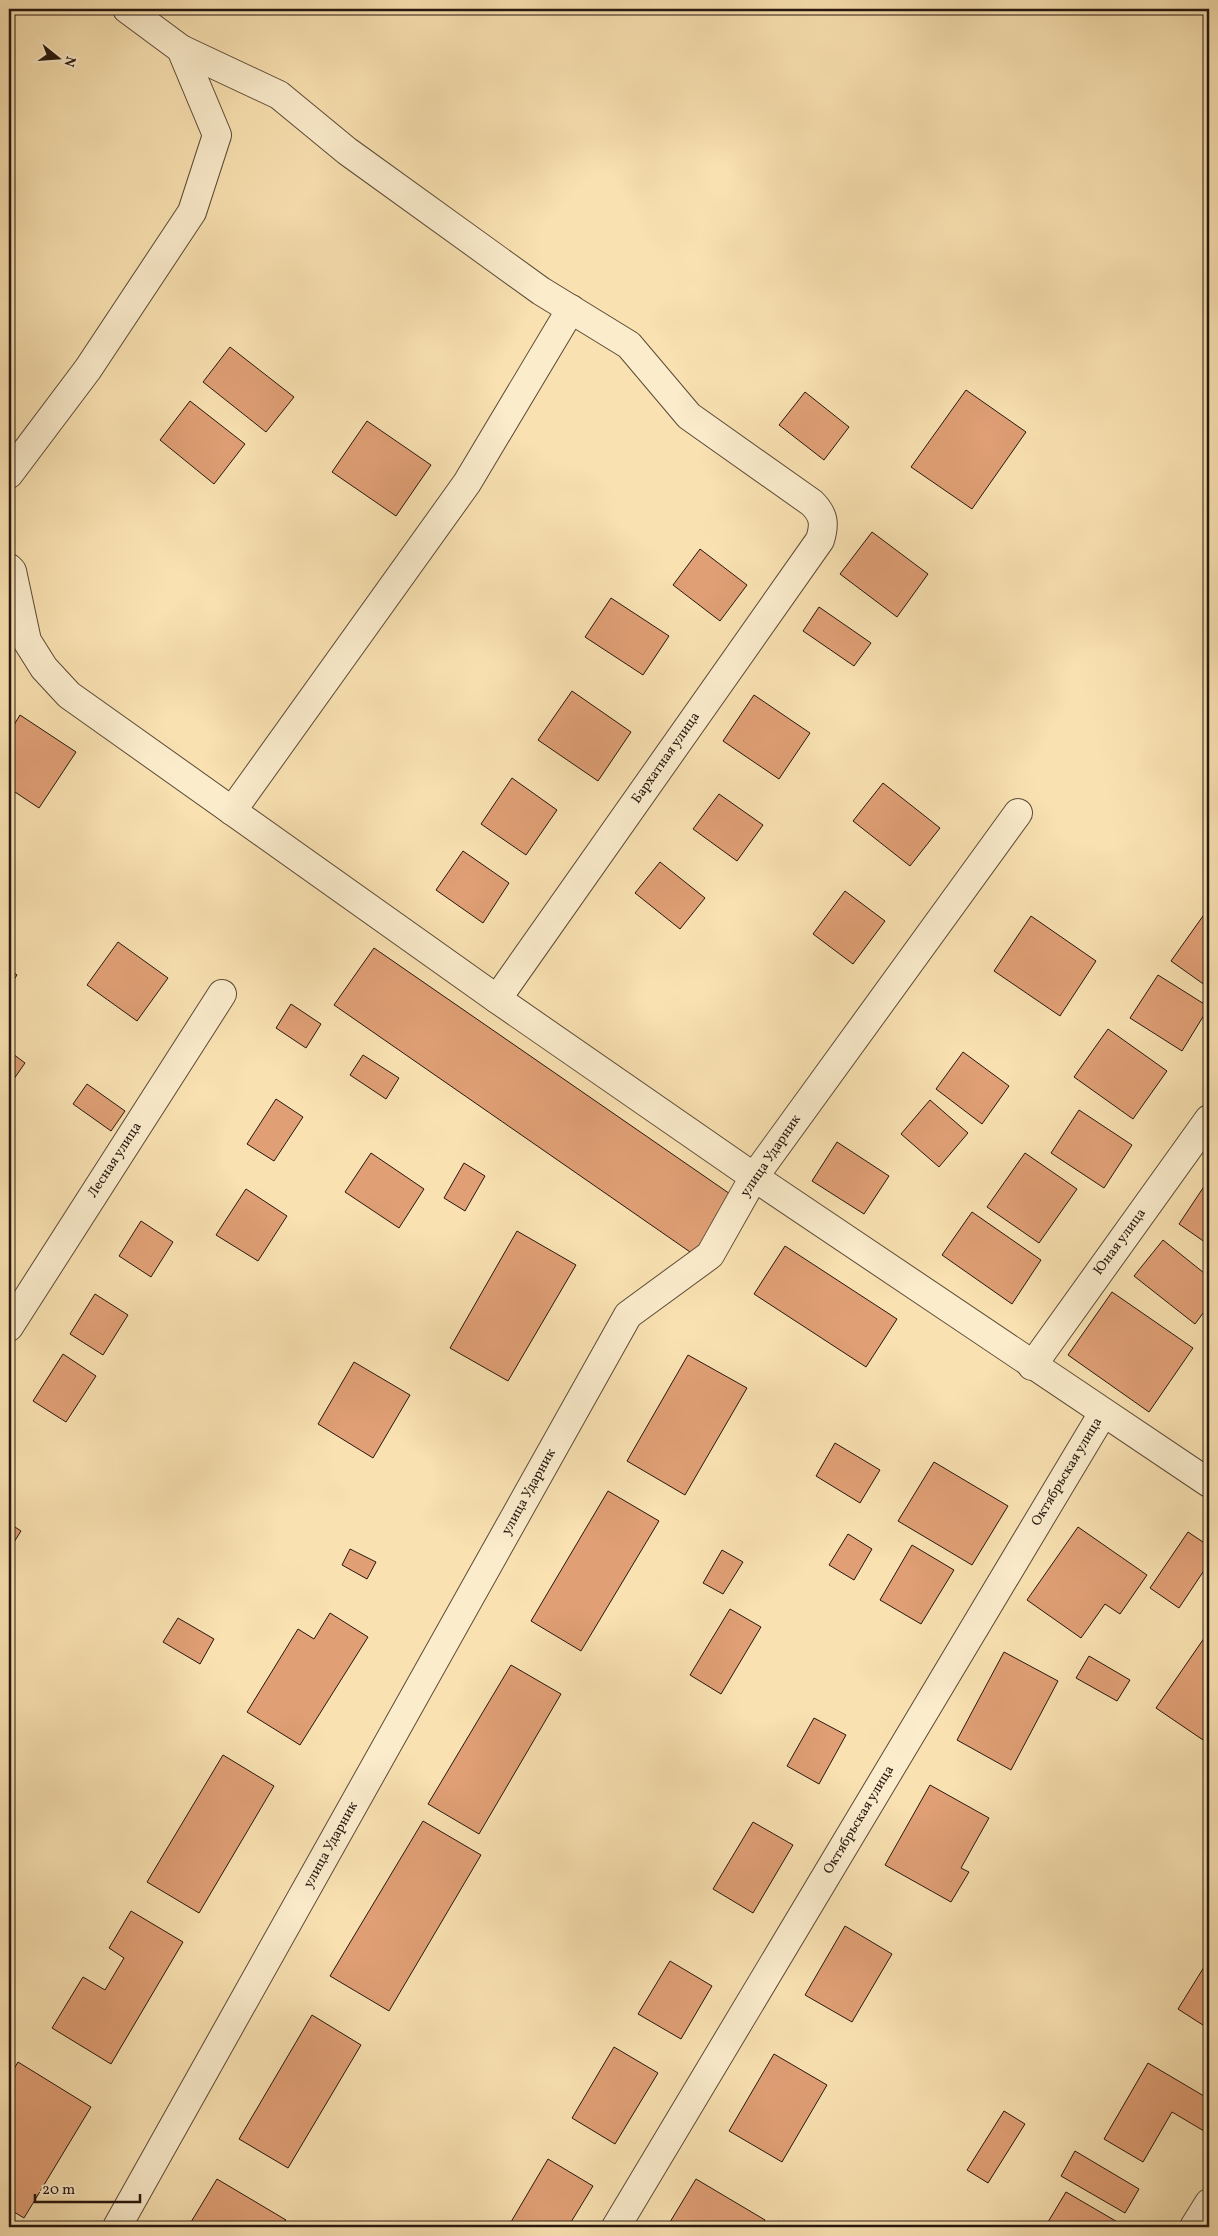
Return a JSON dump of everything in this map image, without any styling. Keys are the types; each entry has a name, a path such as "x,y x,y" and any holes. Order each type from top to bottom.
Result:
{"street":[{"path":"127,9 182,49 279,95 347,151 541,291 571,310 467,483 232,811"},
{"path":"9,474 88,369 192,212 217,135 182,49"},
{"name":"Бархатная улица","path":"497,999 820,540 824,527 822,513 812,503 689,416 629,345 571,310"},
{"path":"9,568 12,571 27,640 44,668 69,695 497,999 754,1177 1032,1366 1209,1483"},
{"name":"улица Ударник","path":"117,2227 628,1315 710,1255 754,1177 1018,813"},
{"name":"Лесная улица","path":"9,1327 222,994"},
{"name":"Юная улица","path":"1032,1366 1209,1119"},
{"name":"Октябрьская улица","path":"616,2227 1103,1413"},
{"path":"1194,2227 1209,2203"}],"building":[{"path":"230,347 294,397 266,432 203,382"},
{"path":"966,390 1026,432 972,509 911,467"},
{"path":"805,392 849,427 824,460 779,425"},
{"path":"190,401 245,444 214,484 160,440"},
{"path":"367,421 431,465 396,516 332,472"},
{"path":"872,532 928,574 897,617 840,574"},
{"path":"700,549 747,585 720,621 673,585"},
{"path":"611,598 669,636 643,675 585,637"},
{"path":"819,607 871,643 854,666 803,631"},
{"path":"572,691 631,732 598,781 538,740"},
{"path":"754,695 810,733 779,779 723,741"},
{"path":"20,715 76,752 39,808 9,788 9,733"},
{"path":"512,778 557,810 526,855 481,824"},
{"path":"883,783 940,828 910,866 853,821"},
{"path":"719,794 763,825 737,861 693,829"},
{"path":"463,851 509,883 483,923 436,890"},
{"path":"660,862 705,898 680,929 635,893"},
{"path":"845,891 885,921 853,964 813,934"},
{"path":"1209,910 1209,988 1171,961"},
{"path":"1031,916 1096,961 1060,1016 994,971"},
{"path":"118,942 168,978 137,1021 87,985"},
{"path":"374,948 733,1196 693,1254 334,1005"},
{"path":"9,969 17,975 9,987"},
{"path":"1158,975 1209,1007 1182,1051 1130,1018"},
{"path":"291,1004 321,1024 306,1048 276,1028"},
{"path":"1108,1029 1167,1071 1133,1119 1074,1077"},
{"path":"9,1051 25,1063 9,1086"},
{"path":"963,1052 1009,1086 982,1124 936,1089"},
{"path":"363,1055 399,1078 386,1099 350,1075"},
{"path":"87,1084 125,1111 111,1131 73,1104"},
{"path":"276,1099 303,1117 274,1161 247,1144"},
{"path":"930,1100 968,1133 939,1167 901,1134"},
{"path":"1079,1110 1132,1145 1104,1188 1051,1153"},
{"path":"837,1142 889,1176 864,1214 812,1181"},
{"path":"371,1153 424,1189 399,1228 345,1192"},
{"path":"1025,1153 1077,1189 1039,1243 987,1207"},
{"path":"464,1163 485,1176 465,1211 444,1198"},
{"path":"1209,1179 1209,1245 1179,1224"},
{"path":"246,1189 287,1216 258,1261 216,1235"},
{"path":"972,1212 1041,1260 1012,1304 942,1255"},
{"path":"141,1221 173,1242 151,1277 119,1256"},
{"path":"517,1231 576,1265 508,1381 450,1348"},
{"path":"1163,1240 1209,1277 1209,1305 1195,1324 1134,1276"},
{"path":"785,1246 897,1319 866,1367 754,1294"},
{"path":"1112,1292 1193,1348 1149,1412 1068,1355"},
{"path":"95,1294 128,1315 103,1355 70,1334"},
{"path":"63,1354 96,1376 66,1422 33,1401"},
{"path":"688,1355 747,1388 685,1495 627,1461"},
{"path":"354,1362 410,1395 373,1458 318,1424"},
{"path":"835,1443 880,1470 860,1503 816,1476"},
{"path":"934,1462 1008,1506 972,1565 898,1521"},
{"path":"608,1491 659,1521 581,1651 531,1621"},
{"path":"9,1523 21,1531 9,1550"},
{"path":"1078,1527 1147,1575 1120,1614 1105,1604 1081,1638 1027,1600"},
{"path":"1188,1532 1209,1546 1209,1563 1179,1608 1150,1588"},
{"path":"848,1534 872,1549 854,1580 829,1565"},
{"path":"912,1545 954,1570 921,1624 880,1600"},
{"path":"350,1549 376,1562 367,1579 342,1565"},
{"path":"722,1550 743,1562 723,1594 703,1583"},
{"path":"730,1609 761,1627 721,1694 690,1675"},
{"path":"330,1613 368,1637 300,1745 247,1712 298,1629 314,1639"},
{"path":"178,1618 214,1639 200,1664 163,1642"},
{"path":"1209,1631 1209,1737 1206,1742 1156,1708"},
{"path":"1004,1652 1058,1681 1011,1770 957,1740"},
{"path":"1089,1656 1130,1680 1117,1701 1076,1678"},
{"path":"511,1665 561,1694 479,1834 428,1804"},
{"path":"814,1718 846,1735 819,1784 787,1766"},
{"path":"223,1755 274,1786 199,1913 147,1882"},
{"path":"930,1785 989,1818 961,1868 969,1872 951,1902 885,1865"},
{"path":"423,1821 481,1855 389,2011 330,1976"},
{"path":"753,1822 793,1845 753,1913 713,1889"},
{"path":"131,1911 183,1942 111,2064 52,2028 83,1977 105,1990 124,1958 109,1948"},
{"path":"845,1926 892,1954 852,2022 805,1995"},
{"path":"1209,1959 1209,2029 1178,2009"},
{"path":"670,1961 712,1986 681,2039 638,2014"},
{"path":"312,2015 361,2045 288,2168 239,2139"},
{"path":"614,2047 658,2073 615,2144 572,2118"},
{"path":"774,2054 827,2085 782,2162 729,2131"},
{"path":"18,2062 91,2107 24,2218 9,2209 9,2124 15,2114 9,2110 9,2077"},
{"path":"1148,2063 1209,2099 1209,2134 1172,2112 1143,2162 1104,2139"},
{"path":"1004,2111 1025,2124 988,2183 967,2170"},
{"path":"1075,2151 1139,2189 1125,2213 1061,2176"},
{"path":"548,2159 593,2186 568,2227 508,2227"},
{"path":"217,2179 286,2220 281,2227 188,2227"},
{"path":"696,2179 765,2220 761,2227 667,2227"},
{"path":"1066,2192 1126,2227 1045,2227"},
{"path":"778,2221 789,2227 775,2227"}]}
